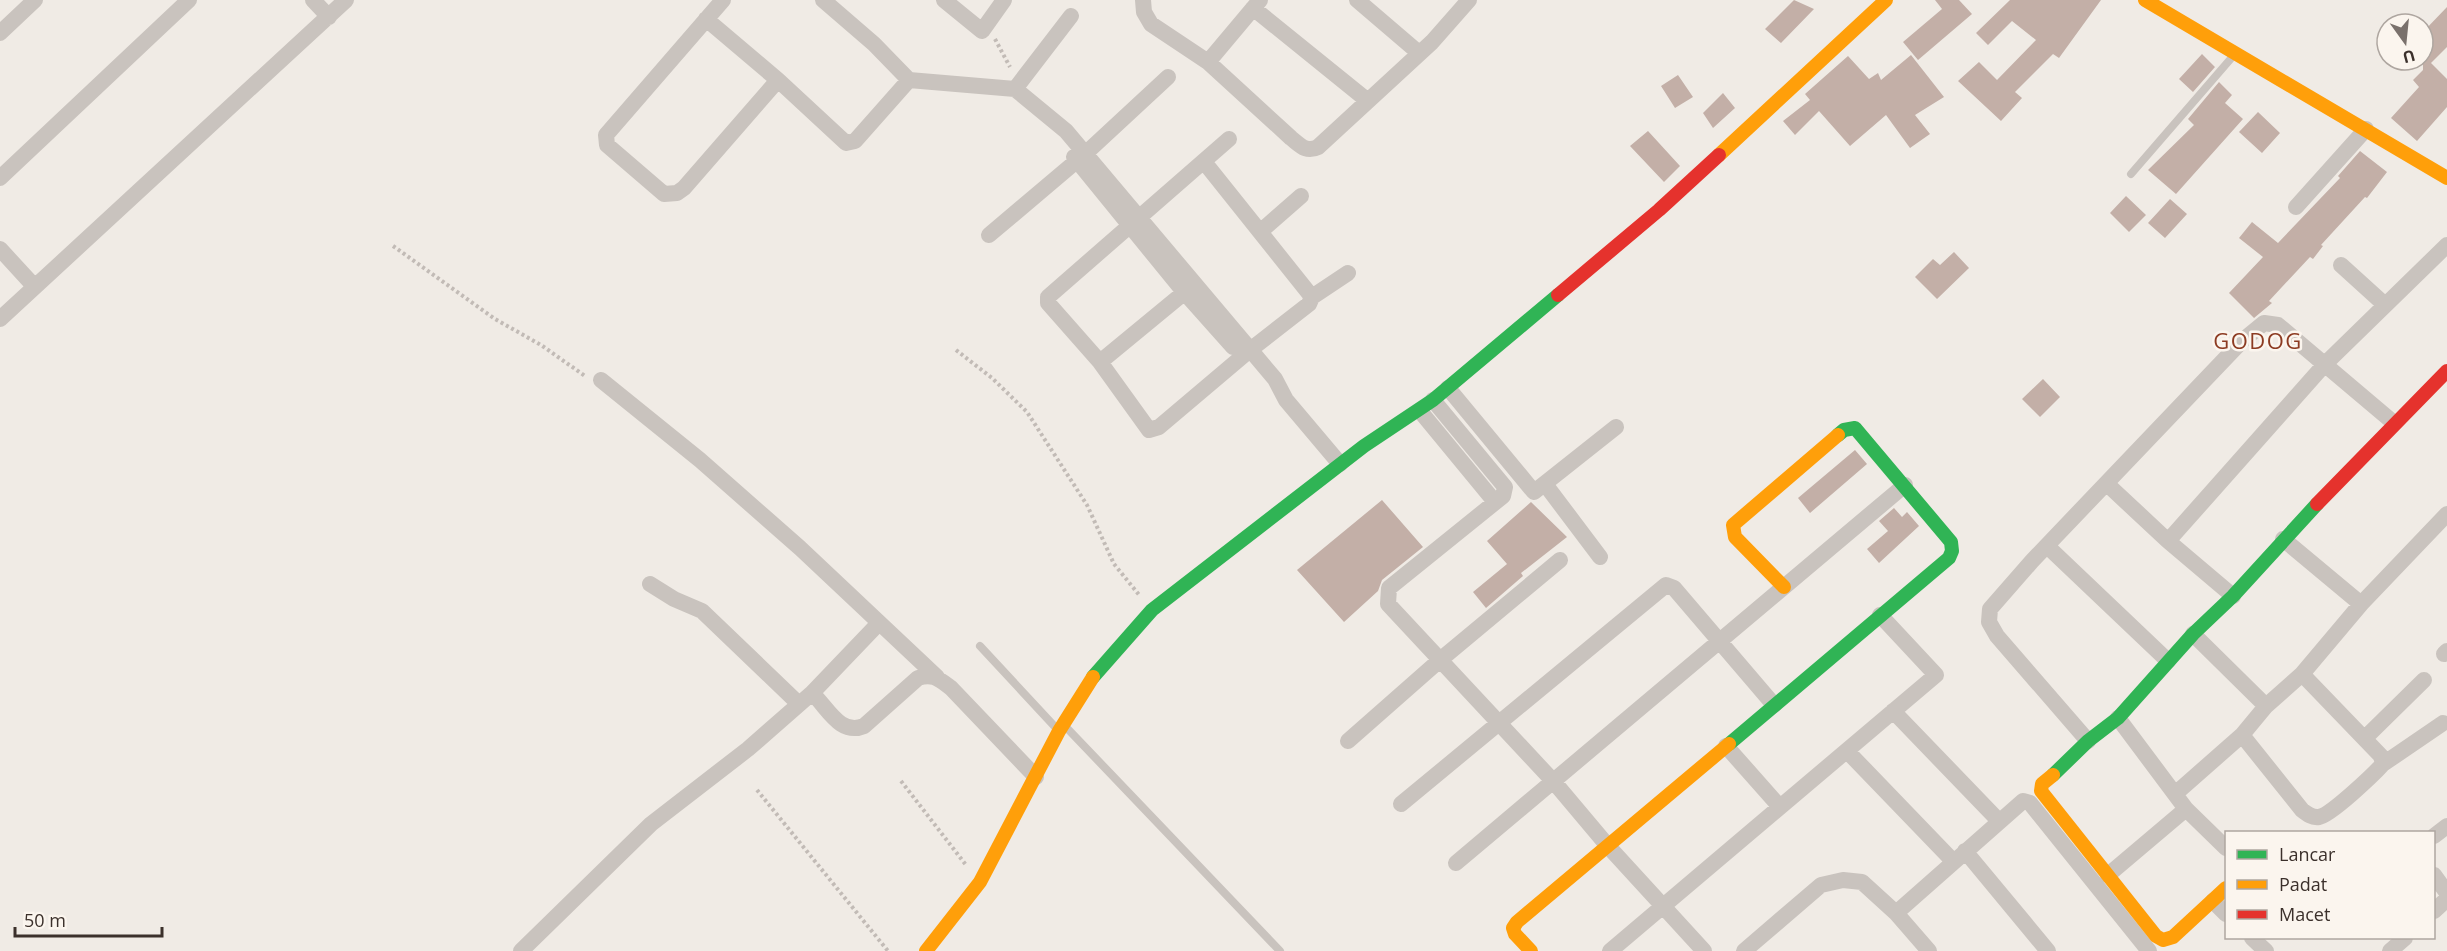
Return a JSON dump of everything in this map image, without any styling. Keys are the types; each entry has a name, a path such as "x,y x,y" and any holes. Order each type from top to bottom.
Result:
{"street":[{"path":"0,178 189,0"},
{"path":"313,0 329,17"},
{"path":"0,319 346,0"},
{"path":"723,0 605,137 607,145 664,194 677,193 684,188 778,80"},
{"path":"823,0 874,44 909,80 1017,87 1081,157 1246,353 1276,396 1286,400 1340,465"},
{"path":"944,0 982,31 1004,0"},
{"path":"1143,0 1144,12 1151,24 1208,62 1291,138 1308,150 1318,147 1368,101 1419,53 1469,0"},
{"path":"1357,0 1419,53"},
{"path":"926,951 968,902 1087,684 1117,647 1152,610 1364,446 1420,411 1448,388 1659,210 1886,0"},
{"path":"2145,0 2447,178"},
{"path":"0,33 30,2"},
{"path":"1208,62 1257,4 1368,101"},
{"path":"1017,87 1071,16"},
{"path":"706,19 778,80 846,143 855,141 909,80"},
{"path":"989,235 1081,157 1168,77"},
{"path":"2296,207 2366,129"},
{"path":"1229,139 1047,299 1066,326 1100,362 1149,430 1159,427 1246,353 1309,304 1312,297 1348,273"},
{"path":"1204,163 1312,297"},
{"path":"1260,232 1301,196"},
{"path":"2168,541 2325,364 2447,245"},
{"path":"0,249 34,286"},
{"path":"2342,265 2384,304"},
{"path":"1100,362 1189,288"},
{"path":"2088,741 1997,636 1989,622 1990,609 2242,341 2264,323 2278,325 2394,423"},
{"path":"2225,889 2173,937 2163,940 2156,936 2041,791 2042,784 2072,759 2088,741 2118,718 2193,634 2233,596 2394,423 2446,372"},
{"path":"601,380 784,533 937,676 1036,777"},
{"path":"1448,388 1534,492 1616,427"},
{"path":"1433,400 1505,487 1503,496 1387,592 1388,604 1392,611 1554,782 1607,846 1704,951"},
{"path":"1420,411 1495,502"},
{"path":"1531,951 1515,934 1513,928 1517,922 1949,558 1952,542 1855,428 1844,430 1733,525 1736,537 1784,587"},
{"path":"1545,484 1600,556"},
{"path":"2107,484 2168,541 2233,596"},
{"path":"1456,863 1905,485"},
{"path":"2175,794 2242,735 2266,706 2302,674 2361,604 2447,514"},
{"path":"2283,540 2361,604"},
{"path":"2047,546 2168,661"},
{"path":"1348,741 1440,660 1560,560"},
{"path":"650,584 674,599 702,611 805,699 846,729 864,726 918,678 928,675 937,676"},
{"path":"1401,804 1666,585 1674,588 1774,705"},
{"path":"1611,951 1936,675 1880,615"},
{"path":"521,951 651,824 748,749 805,699 879,623"},
{"path":"2193,634 2266,706"},
{"path":"2302,674 2365,738 2381,756 2383,764"},
{"path":"2365,738 2424,680"},
{"path":"1893,711 1999,821"},
{"path":"2118,718 2186,808 2225,847"},
{"path":"2242,735 2302,810 2312,816 2325,815 2372,777 2383,764 2443,723"},
{"path":"1726,746 1780,807"},
{"path":"1847,751 1959,856 2048,951"},
{"path":"1896,913 2023,801 2030,803 2149,951"},
{"path":"2108,875 2186,808"},
{"path":"2435,878 2447,893"},
{"path":"1744,951 1821,885 1843,880 1862,882 1896,913 1929,951"},
{"path":"2435,909 2447,899"},
{"path":"2212,901 2225,913"},
{"path":"2253,939 2266,951"},
{"path":"2390,951 2404,939"}],"lane":[{"path":"2131,174 2236,53"},
{"path":"980,646 1280,951"}],"path":[{"path":"982,31 993,36 999,44 1017,87"},
{"path":"393,246 518,334 540,345 583,376 601,380"},
{"path":"956,350 992,378 1027,412 1087,504 1114,564 1152,610"},
{"path":"901,781 980,882"},
{"path":"757,790 888,951"}],"building":[{"path":"1794,0 1814,9 1781,43 1765,29"},
{"path":"1935,0 1959,0 1972,14 1918,60 1903,42 1942,9"},
{"path":"2010,0 2101,0 2059,58 2053,54 2015,92 2022,98 2001,121 1958,81 1979,62 1997,80 2036,40 2012,21 1988,45 1976,33"},
{"path":"2447,7 2447,47 2435,59 2435,20"},
{"path":"2202,54 2215,67 2193,92 2179,79"},
{"path":"1911,55 1944,97 1915,115 1930,134 1910,148 1886,115 1850,146 1819,111 1795,135 1783,121 1810,100 1805,94 1848,56 1869,79 1878,73 1881,80"},
{"path":"2435,67 2447,79 2447,107 2417,141 2391,118 2419,87 2413,80 2421,72 2435,72"},
{"path":"1678,75 1693,97 1675,108 1661,86"},
{"path":"2219,82 2232,95 2225,103 2243,119 2176,194 2148,170 2194,125 2188,119"},
{"path":"1723,93 1735,108 1713,128 1703,113"},
{"path":"2258,112 2280,133 2262,153 2239,132"},
{"path":"1648,131 1680,166 1664,182 1630,146"},
{"path":"2360,151 2387,172 2367,198 2365,197 2321,245 2323,246 2313,259 2310,257 2269,301 2272,303 2254,318 2229,293 2263,257 2239,238 2252,222 2278,243 2340,178 2338,176"},
{"path":"2126,196 2146,215 2129,232 2110,213"},
{"path":"2170,199 2187,214 2165,238 2148,223"},
{"path":"1954,252 1969,268 1937,299 1915,277 1933,259 1940,265"},
{"path":"2043,379 2060,397 2040,417 2022,399"},
{"path":"1855,450 1867,464 1810,513 1798,498"},
{"path":"1382,500 1423,547 1382,580 1378,591 1344,622 1297,570"},
{"path":"1531,502 1567,537 1521,573 1523,576 1486,608 1473,592 1507,564 1487,541"},
{"path":"1894,508 1902,517 1907,512 1919,526 1879,563 1867,549 1888,531 1879,521"}],"traffic: fast":[{"path":"1093,677 1152,610 1364,446 1433,400 1558,295"},
{"path":"1729,744 1949,558 1952,551 1951,542 1855,428 1844,430 1838,435"},
{"path":"2053,775 2088,741 2118,718 2193,634 2233,596 2317,504"}],"traffic: slow":[{"path":"1719,155 1886,0"},
{"path":"2145,0 2447,178"},
{"path":"1784,587 1735,537 1733,525 1838,435"},
{"path":"926,951 980,882 1059,731 1093,677"},
{"path":"1531,951 1515,934 1513,928 1517,922 1729,744"},
{"path":"2053,775 2042,784 2041,791 2156,936 2163,940 2173,937 2225,889"}],"traffic: jam":[{"path":"1558,295 1659,210 1719,155"},
{"path":"2317,504 2447,371"}],"district":[{"name":"GODOG","path":"2258,341"}]}
